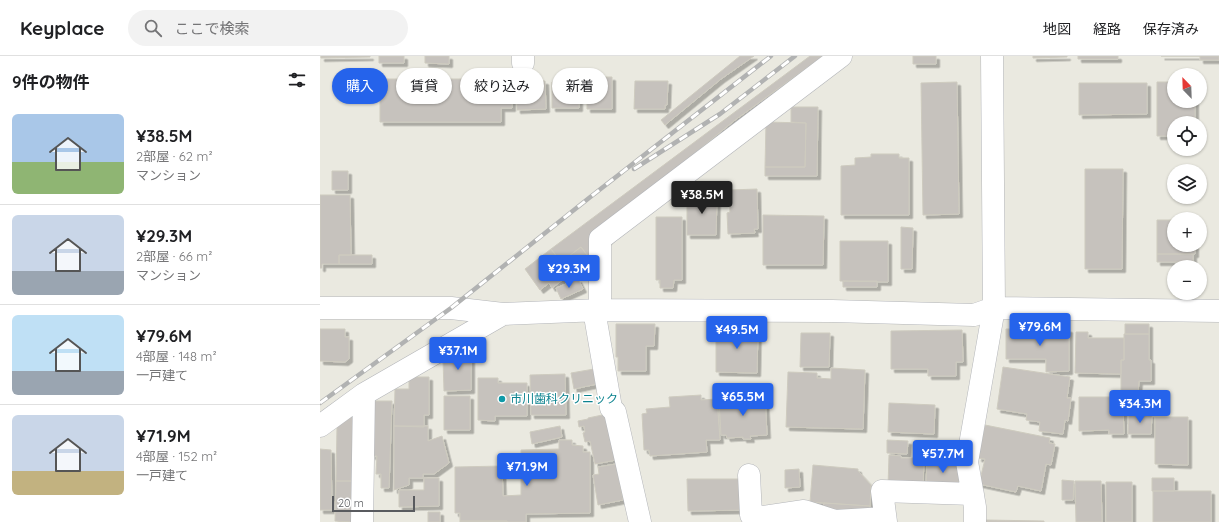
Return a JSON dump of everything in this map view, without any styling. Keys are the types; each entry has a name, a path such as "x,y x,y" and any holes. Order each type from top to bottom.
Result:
{"street":[{"path":"640,522 616,412 611,408 597,310 600,239 841,56"},
{"path":"975,522 976,508 967,462 994,308 992,56"},
{"path":"320,308 452,308 503,314 597,310 832,311 974,315 994,308 1219,310"},
{"path":"320,426 364,394 503,314"},
{"path":"362,522 364,394"},
{"path":"749,475 751,515 755,520 804,511 835,521 885,520 882,491 973,494"}],"building":[{"path":"321,56 370,56 370,57 321,58"},
{"path":"379,56 404,56 404,63 379,63"},
{"path":"425,56 449,56 449,64 425,63"},
{"path":"740,56 754,56 721,79 665,125 661,120"},
{"path":"810,56 823,56 735,120 689,158 590,259 581,247 561,262 551,249"},
{"path":"913,56 936,56 936,64 913,64"},
{"path":"1033,56 1067,56 1067,57 1033,58"},
{"path":"1078,56 1118,56 1118,59 1078,59"},
{"path":"1200,56 1219,56 1219,60 1200,60"},
{"path":"608,77 612,77 612,109 587,109 587,104 608,104"},
{"path":"388,79 396,79 396,104 452,104 452,79 460,79 460,104 512,104 512,108 501,108 501,122 380,122 380,104 388,104"},
{"path":"545,81 546,109 517,110 517,104 544,104"},
{"path":"635,81 668,81 667,105 665,105 665,109 634,109"},
{"path":"957,82 959,214 923,215 921,83"},
{"path":"1157,82 1167,82 1167,108 1195,108 1195,116 1167,116 1167,136 1157,136"},
{"path":"1079,83 1147,83 1147,114 1079,115"},
{"path":"552,104 579,104 579,108 552,108"},
{"path":"791,107 818,107 817,176 765,176 765,167 805,167 806,123 791,122"},
{"path":"766,122 806,123 805,167 765,167"},
{"path":"871,154 899,154 899,158 909,158 909,215 841,215 841,166 855,165 855,158 871,157"},
{"path":"1085,169 1123,169 1122,269 1085,269"},
{"path":"332,171 348,171 348,190 332,190"},
{"path":"757,189 758,229 754,229 755,233 728,234 727,213 730,212 729,190"},
{"path":"320,195 350,195 351,255 339,255 339,264 322,264 322,268 320,268"},
{"path":"687,195 706,195 706,197 717,197 716,235 687,235"},
{"path":"763,215 824,216 823,265 763,265"},
{"path":"656,217 682,217 682,280 674,280 673,288 660,288 660,280 656,280"},
{"path":"1157,220 1167,220 1167,252 1195,252 1195,254 1157,254"},
{"path":"901,227 913,228 912,269 901,269"},
{"path":"840,241 888,241 888,282 840,281"},
{"path":"581,247 590,259 552,288 549,283 540,290 525,269 551,249 561,262"},
{"path":"1157,254 1193,254 1193,260 1167,260 1167,262 1157,262"},
{"path":"339,255 372,255 372,264 339,264"},
{"path":"578,279 583,289 561,299 556,288"},
{"path":"843,281 877,281 877,287 843,287"},
{"path":"616,324 655,324 654,346 646,346 646,371 618,371 618,357 616,357"},
{"path":"1125,324 1149,324 1149,334 1125,334"},
{"path":"716,328 758,329 757,373 716,372"},
{"path":"320,329 345,329 345,337 349,337 349,359 345,362 320,361"},
{"path":"1006,329 1069,329 1069,371 1046,372 1046,359 1006,359"},
{"path":"962,330 963,362 956,362 956,376 928,376 928,369 891,369 891,331"},
{"path":"1076,332 1088,332 1088,338 1124,338 1124,360 1121,360 1121,374 1075,373"},
{"path":"801,333 830,333 829,367 800,367"},
{"path":"1124,334 1149,334 1151,381 1139,381 1138,393 1121,393 1121,360 1124,360"},
{"path":"471,346 471,390 444,391 443,360"},
{"path":"1003,367 1070,377 1067,398 1071,398 1068,421 1065,420 1063,434 1039,431 1040,422 1026,420 1027,414 997,409"},
{"path":"831,368 865,370 863,429 786,427 788,372 817,373 817,378 831,379"},
{"path":"594,369 597,384 574,389 571,373"},
{"path":"565,374 566,415 531,415 530,375"},
{"path":"409,377 429,377 429,415 424,415 424,427 394,426 395,389 409,389"},
{"name":"市川歯科クリニック","path":"478,378 498,378 498,383 527,383 527,416 495,416 495,421 478,420"},
{"path":"701,395 701,400 717,399 720,440 706,440 707,452 650,456 649,450 644,450 642,414 647,413 646,409 670,407 669,397"},
{"path":"765,395 767,435 750,436 751,439 743,439 743,437 727,438 726,435 721,435 719,398"},
{"path":"444,396 470,396 470,430 444,430"},
{"path":"1079,397 1117,397 1117,407 1123,407 1124,434 1109,434 1109,430 1079,431"},
{"path":"374,401 392,401 389,488 381,488 381,474 376,474 377,456 372,456"},
{"path":"889,403 935,405 934,434 888,432"},
{"path":"358,410 358,481 336,481 337,426"},
{"path":"607,414 616,460 595,464 590,441 585,442 583,433 585,432 584,426 579,427 578,421"},
{"path":"1129,414 1152,414 1151,434 1128,434"},
{"path":"1155,417 1188,417 1188,465 1155,464"},
{"path":"985,425 1050,438 1049,443 1055,444 1051,465 1046,464 1041,491 1018,486 1016,492 979,484 985,459 978,458"},
{"path":"394,426 428,426 428,441 442,436 449,463 434,474 423,474 423,478 409,478 409,485 394,490"},
{"path":"560,426 562,437 532,444 530,432"},
{"path":"559,440 572,440 572,445 583,446 583,452 590,452 590,513 526,514 526,522 460,521 460,513 455,513 455,467 502,466 503,496 521,495 521,450 559,449"},
{"path":"887,440 908,441 907,454 887,453"},
{"path":"320,449 331,450 332,510 320,510"},
{"path":"889,455 901,456 901,458 924,458 923,487 888,486"},
{"path":"927,460 960,462 959,488 926,486"},
{"path":"616,464 623,500 598,505 593,475 599,474 598,467"},
{"path":"813,465 858,469 858,471 871,485 870,506 810,502"},
{"path":"799,469 800,487 785,488 785,470"},
{"path":"424,478 439,478 439,506 399,507 399,490 424,490"},
{"path":"1152,478 1174,478 1174,491 1152,491"},
{"path":"687,479 745,479 745,510 688,511"},
{"path":"1062,480 1074,481 1073,500 1062,500"},
{"path":"336,481 354,481 354,522 335,521"},
{"path":"1075,481 1101,481 1102,522 1076,522"},
{"path":"1106,482 1132,482 1132,522 1106,522"},
{"path":"1153,491 1211,491 1211,522 1153,522"},
{"path":"824,503 870,506 869,513 823,513"},
{"path":"428,512 440,512 440,522 428,522"},
{"path":"986,520 1044,521 1044,522 986,522"},
{"path":"507,521 507,522 460,522"}],"railway":[{"path":"320,403 451,308 771,56"},
{"path":"634,169 720,114 795,56"}],"place":[{"name":"市川歯科クリニック","path":"502,399"}]}
